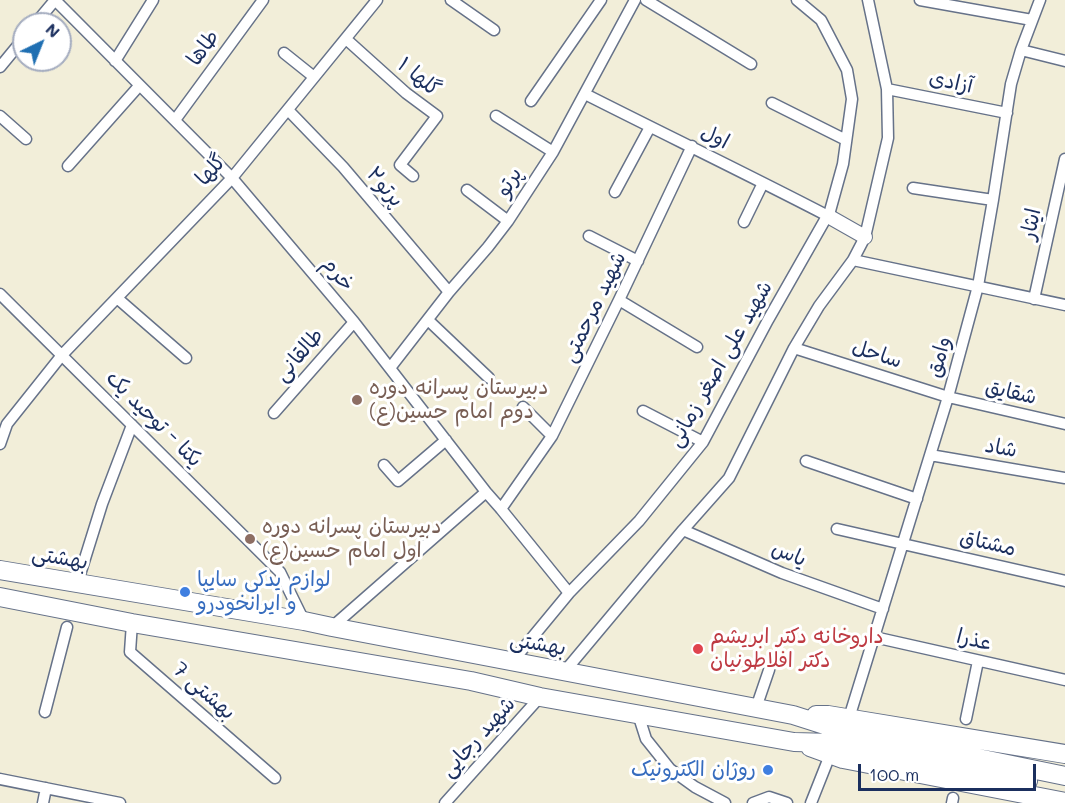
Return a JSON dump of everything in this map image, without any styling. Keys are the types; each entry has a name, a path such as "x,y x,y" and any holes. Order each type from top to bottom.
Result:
{"main road":[{"name":"بهشتی","path":"0,570 304,621 793,715 837,729 1065,776"},
{"path":"0,597 132,623 471,681 540,697 794,742 832,743 1065,789"},
{"path":"793,715 828,715 849,718 1065,754"},
{"path":"794,742 843,759 1065,802"}],"street":[{"path":"45,12 55,0"},
{"name":"خرم","path":"55,0 232,178 354,322 486,492 569,593"},
{"path":"115,61 153,0"},
{"name":"طاها","path":"175,120 263,0"},
{"name":"گلها","path":"0,444 7,424 62,355 232,178 377,0"},
{"path":"451,0 494,30"},
{"path":"531,101 601,0"},
{"name":"پرتو","path":"390,368 508,221 553,152 635,0"},
{"path":"646,0 751,64"},
{"name":"شهید علی اصغر زمانی","path":"512,662 569,593 639,521 703,442 768,320 828,216 843,164 852,99 847,70 821,20 797,0"},
{"path":"565,671 729,478 794,348 819,306 853,260 865,237 888,138 887,88 868,0"},
{"path":"920,0 1032,20"},
{"name":"وامق","path":"849,718 948,397 978,286 1011,84 1041,0"},
{"name":"گلها ۱","path":"346,39 406,93 437,116 400,165 413,176"},
{"path":"1022,50 1065,61"},
{"path":"0,67 12,52"},
{"path":"284,53 314,77"},
{"path":"68,166 139,86"},
{"name":"آزادی","path":"887,88 1007,114"},
{"name":"اول","path":"585,94 828,216"},
{"path":"772,103 846,140"},
{"name":"پرتو۲","path":"288,110 343,167 449,292"},
{"path":"0,116 26,139"},
{"path":"496,116 553,152"},
{"path":"615,192 650,127"},
{"name":"شهید مرحمتی","path":"501,509 552,436 692,146"},
{"name":"ایثار","path":"1034,299 1065,159"},
{"path":"744,222 763,183"},
{"path":"913,188 993,200"},
{"path":"467,190 508,221"},
{"path":"828,216 865,237"},
{"path":"589,236 638,261"},
{"path":"853,260 1065,305"},
{"name":"یکتا - توحید یک","path":"0,294 280,572 304,621"},
{"path":"117,298 186,358"},
{"path":"619,300 697,347"},
{"path":"428,320 489,378"},
{"name":"طالقانی","path":"274,413 354,322"},
{"name":"ساحل","path":"794,348 948,397"},
{"name":"شقایق","path":"948,397 1065,424"},
{"path":"523,406 552,436"},
{"path":"643,411 703,442"},
{"path":"77,584 102,504 132,424"},
{"path":"384,465 398,481 446,440"},
{"name":"شاد","path":"930,455 1065,478"},
{"path":"806,461 917,499"},
{"path":"332,627 486,492"},
{"name":"مشتاق","path":"837,529 1065,581"},
{"name":"یاس","path":"683,530 782,573 883,609"},
{"name":"بهشتی 7","path":"132,623 130,652 275,778"},
{"path":"45,712 67,627"},
{"name":"عذرا","path":"874,637 1065,680"},
{"path":"966,719 978,661"},
{"path":"756,708 769,670"},
{"name":"شهید رجایی","path":"445,803 540,697"},
{"path":"638,714 646,739 670,768 695,787 725,803"},
{"path":"811,803 830,755"},
{"path":"0,779 120,803"},
{"path":"43,803 46,788"},
{"path":"753,803 770,797 788,803"}],"place":[{"name":"دبیرستان پسرانه دوره دوم امام حسین(ع)","path":"357,400"},
{"name":"دبیرستان پسرانه دوره اول امام حسین(ع)","path":"250,539"},
{"name":"لوازم یدکی سایپا و ایرانخودرو","path":"185,592"},
{"name":"داروخانه دکتر ابریشم دکتر افلاطونیان","path":"698,649"},
{"name":"روژان الکترونیک","path":"768,770"}]}
